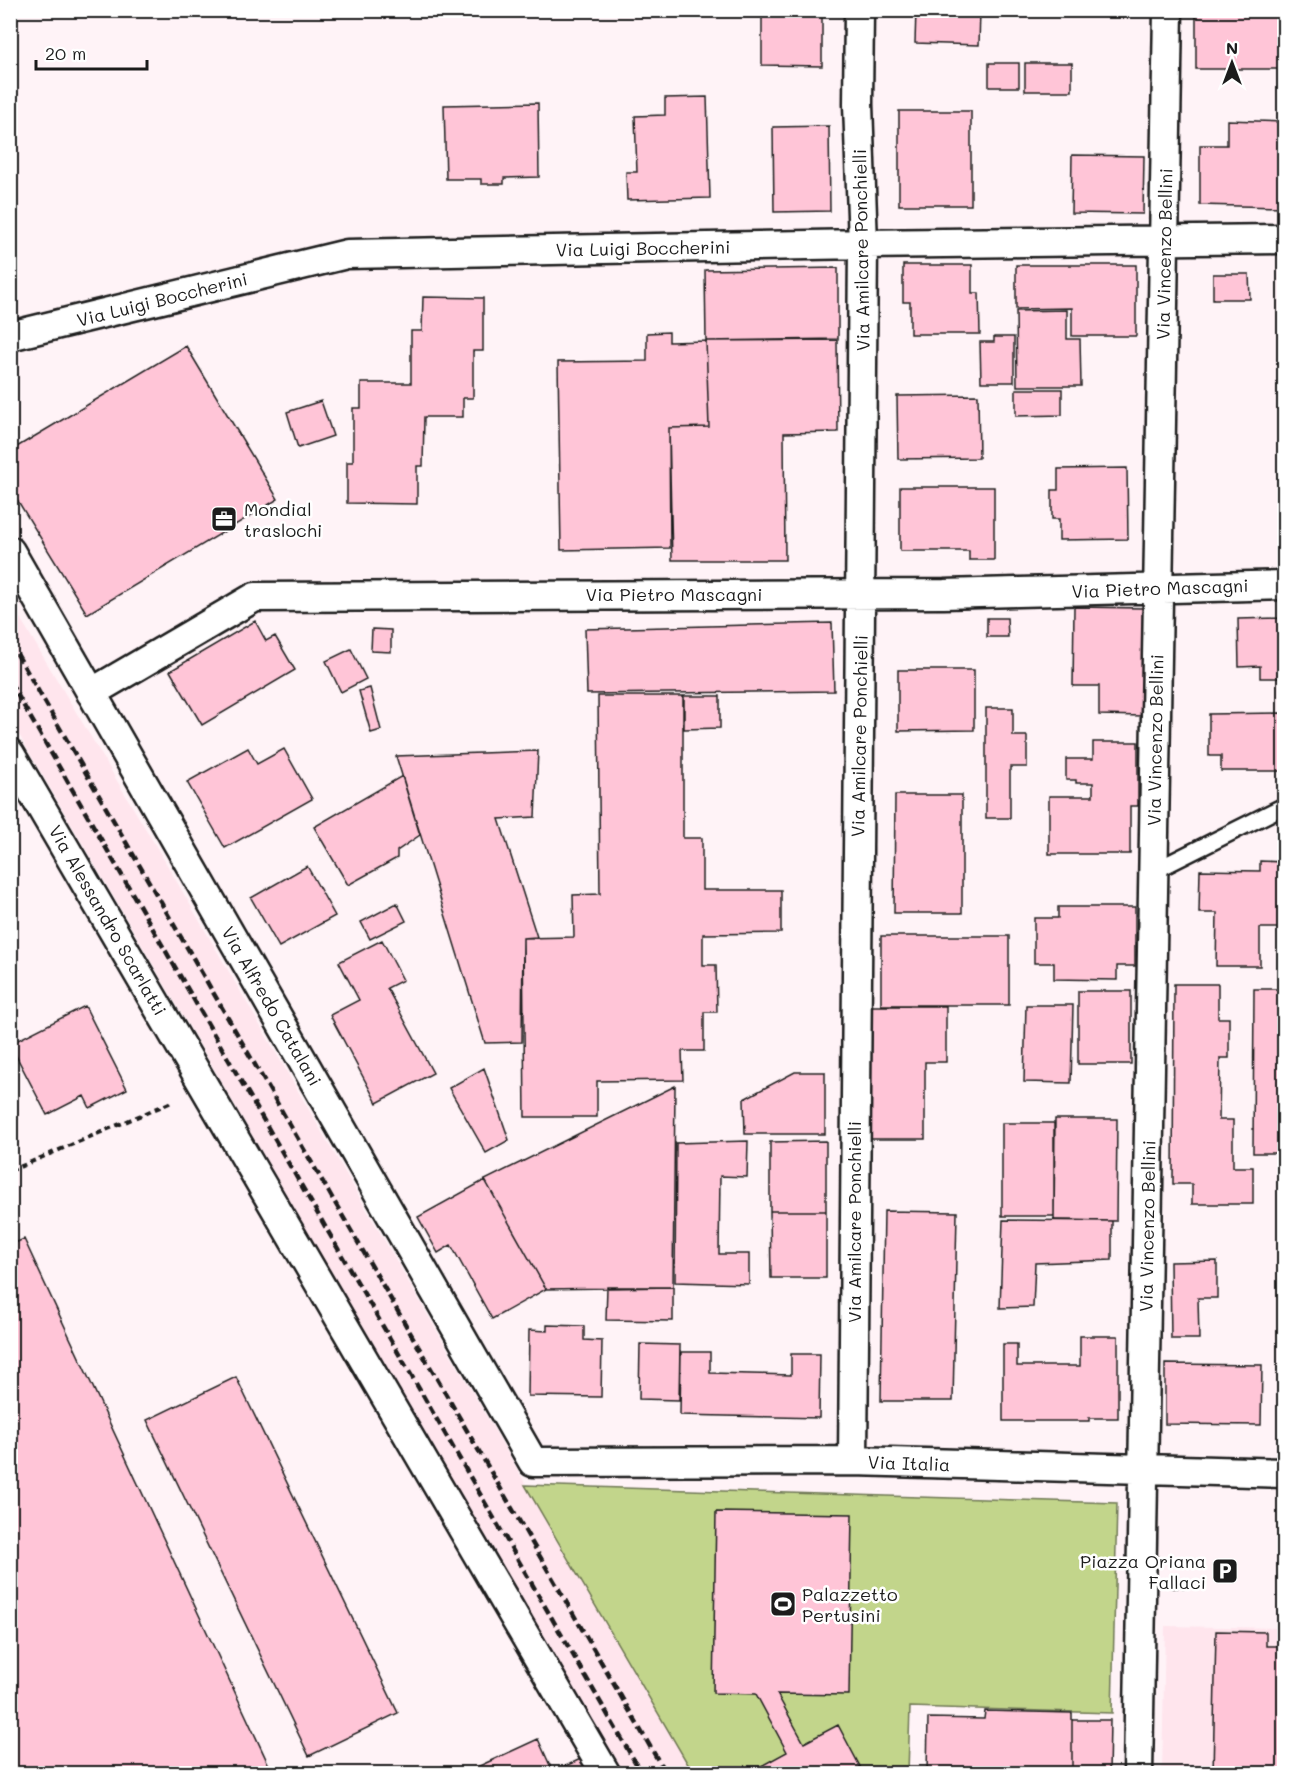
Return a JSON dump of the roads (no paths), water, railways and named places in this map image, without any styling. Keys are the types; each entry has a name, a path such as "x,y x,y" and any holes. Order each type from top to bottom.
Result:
{"street":[{"name":"Via Amilcare Ponchielli","path":"853,1461 863,244 858,104 859,10"},
{"name":"Via Vincenzo Bellini","path":"1138,1773 1168,10"},
{"name":"Via Luigi Boccherini","path":"10,336 347,254 1165,239 1284,239"},
{"name":"Via Alfredo Catalani","path":"10,551 533,1462"},
{"name":"Via Pietro Mascagni","path":"91,693 255,597 860,592 944,594 1284,585"},
{"name":"Via Alessandro Scarlatti","path":"10,754 606,1773"},
{"name":"Via Italia","path":"533,1462 853,1461 1284,1473"}],"lane":[{"path":"1152,872 1284,806"}],"railway":[{"path":"10,642 666,1774"},
{"path":"10,682 642,1774"}],"place":[{"name":"Mondial traslochi","path":"224,519"},
{"name":"Piazza Oriana Fallaci","path":"1225,1571"},
{"name":"Palazzetto Pertusini","path":"783,1604"}]}
